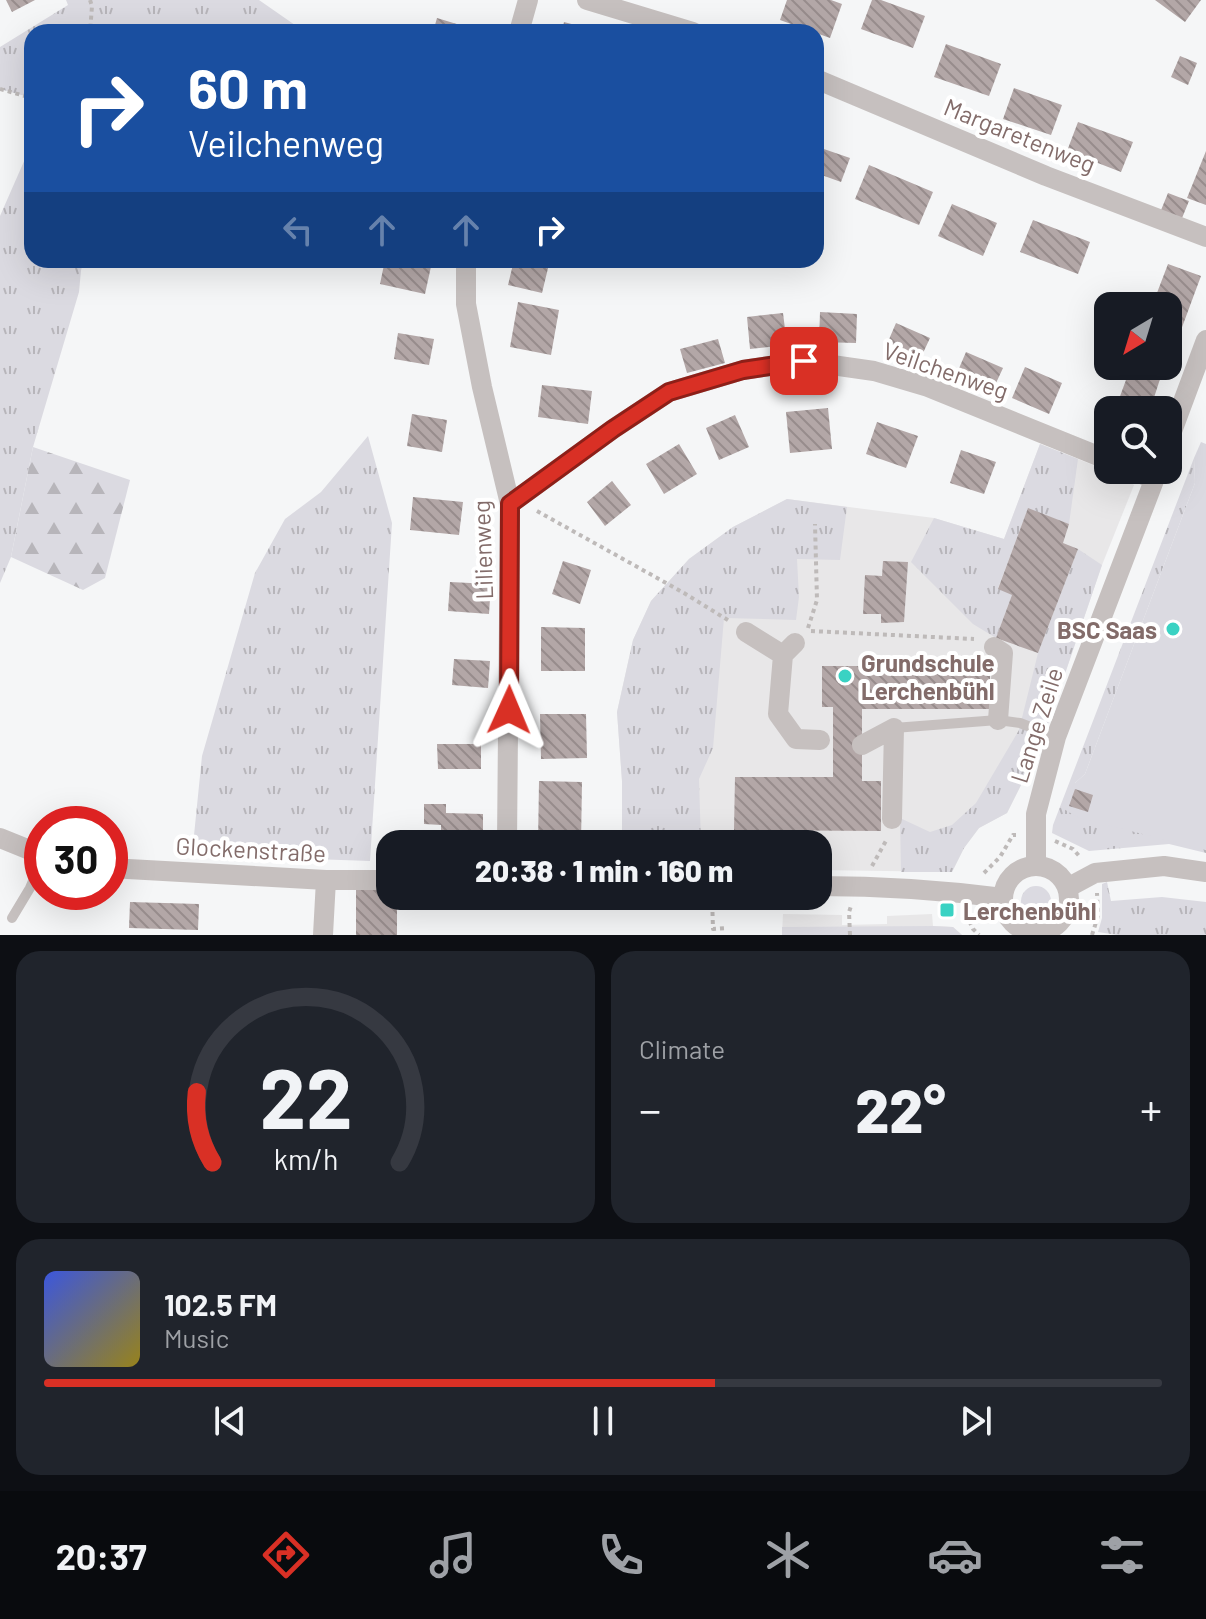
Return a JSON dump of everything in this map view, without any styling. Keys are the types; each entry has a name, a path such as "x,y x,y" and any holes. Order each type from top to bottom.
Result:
{"street":[{"path":"521,24 528,0"},
{"path":"587,0 666,24"},
{"name":"Margaretenweg","path":"824,82 1046,176 1206,237"},
{"name":"Lilienweg","path":"466,268 466,304 510,504 507,830"},
{"path":"1182,404 1206,340"},
{"name":"Veilchenweg","path":"510,504 669,392 743,370 804,361 874,371 928,387 1094,454"},
{"name":"Lange Zeile","path":"1036,866 1036,814 1056,737 1153,484"},
{"path":"746,632 789,649 778,714 796,739 820,740"},
{"path":"994,647 1003,653 998,720"},
{"path":"862,745 894,728 892,819"},
{"path":"0,838 24,849"},
{"path":"1036,866 1055,872 1067,888 1070,899 1068,910 1056,931 1028,933 1010,919 1005,909 1003,898 1006,886 1013,875 1024,868 1036,866"},
{"path":"1067,888 1095,873 1164,866 1206,872"},
{"name":"Glockenstraße","path":"128,869 376,880"},
{"path":"323,935 326,880"},
{"path":"832,886 1003,898"}],"lane":[{"path":"894,728 998,720 1020,723 1056,737"},
{"path":"12,918 24,898"}],"path":[{"path":"90,0 91,24"},
{"path":"0,89 24,96"},
{"path":"510,504 533,509 684,593 746,632"},
{"path":"815,524 817,600 808,631 983,639 994,647"},
{"path":"861,886 891,831 892,819"},
{"path":"712,910 713,929 727,928"}],"shaded area":[{"name":"Grundschule Lerchenbühl","path":"1040,444 1094,465 1094,484 1134,485 1102,565 1040,747 1007,813 979,828 952,872 832,870 832,830 622,830 617,712 633,640 651,601 689,559 733,527 787,499 934,518 1004,539"},
{"path":"783,914 842,915 842,925 887,924 887,916 932,914 933,926 953,927 962,935 782,935"}],"green space":[{"path":"66,0 259,0 294,24 37,24 68,5"},
{"path":"24,32 24,96 0,89 0,47"},
{"path":"24,161 24,268 81,268 79,292 33,447 11,557 0,583 0,216"},
{"path":"368,436 392,523 370,861 192,855 202,756 255,573 285,519 321,492"},
{"name":"BSC Saas","path":"1201,442 1206,444 1206,850 1079,818 1062,808 1075,783 1085,774 1195,483 1194,458"},
{"path":"1040,444 1078,459 1069,524 1028,509 998,588 1012,595 996,638 973,624 911,562 934,518 1004,539"},
{"path":"33,447 130,480 105,578 83,590 11,557"},
{"path":"1194,458 1195,483 1085,774 1075,783 1206,850 1206,853 1169,844 1089,851 1052,833 1053,825"},
{"path":"787,499 847,507 840,560 797,559 799,597 796,620 724,618 713,748 699,779 701,830 622,830 617,712 633,640 651,601 689,559 733,527"},
{"path":"1078,549 1102,565 1040,747 1007,813 979,828 952,872 901,872 900,818 930,832 952,825 976,803 1019,730 1038,653"},
{"path":"1107,882 1111,901 1162,897 1206,902 1206,935 1117,935 1098,932 1102,918 1102,884"},
{"path":"1036,886 1046,891 1051,901 1046,911 1036,916 1026,911 1021,901 1026,891"},
{"path":"782,927 953,927 962,935 782,935"}],"building":[{"path":"6,0 35,0 12,12"},
{"path":"787,0 831,0 842,4 830,38 824,36 824,24 791,24 780,20"},
{"path":"872,0 881,0 925,16 913,48 861,29"},
{"path":"1155,0 1201,0 1185,22"},
{"path":"437,18 457,24 435,24"},
{"path":"946,44 1001,64 989,96 934,77"},
{"path":"1180,56 1197,63 1188,85 1171,77"},
{"path":"1014,88 1062,105 1051,135 1003,119"},
{"path":"1078,122 1133,142 1121,172 1067,151"},
{"path":"824,149 850,158 841,182 824,176"},
{"path":"1206,151 1206,205 1187,198"},
{"path":"869,165 933,192 919,225 855,199"},
{"path":"1168,193 1189,201 1180,223 1159,215"},
{"path":"952,204 997,223 983,256 938,236"},
{"path":"1033,220 1090,242 1078,274 1020,252"},
{"path":"1168,264 1201,276 1182,327 1182,292 1157,292"},
{"path":"383,268 431,268 425,294 380,284"},
{"path":"512,268 548,268 542,293 508,285"},
{"path":"518,302 559,310 551,355 510,347"},
{"path":"820,312 857,314 856,343 819,342"},
{"path":"783,313 787,345 750,349 747,317"},
{"path":"896,323 930,338 917,366 884,351"},
{"path":"398,333 434,339 429,365 394,359"},
{"path":"718,339 725,363 687,373 680,349"},
{"path":"966,352 1003,368 990,396 954,380"},
{"path":"1025,367 1062,383 1049,414 1012,398"},
{"path":"1126,380 1160,380 1155,396 1120,396"},
{"path":"542,385 592,391 588,424 538,417"},
{"path":"828,408 832,449 790,453 786,412"},
{"path":"412,414 447,420 442,452 407,446"},
{"path":"735,415 749,447 719,460 706,428"},
{"path":"877,422 918,436 906,468 866,454"},
{"path":"679,444 697,474 664,494 646,464"},
{"path":"961,450 996,462 984,494 950,483"},
{"path":"612,481 631,505 605,526 587,502"},
{"path":"413,497 463,502 459,535 410,530"},
{"path":"1028,508 1069,524 1063,543 1078,549 1038,653 996,638 1012,595 998,589"},
{"path":"563,561 591,570 580,604 552,594"},
{"path":"883,561 908,562 904,622 881,623 881,614 863,614 865,575 882,576"},
{"path":"450,582 491,584 489,614 448,611"},
{"path":"541,627 585,628 585,671 541,671"},
{"path":"454,659 490,661 488,688 452,685"},
{"path":"822,666 990,666 990,709 862,709 862,781 881,781 881,831 734,830 735,777 833,777 833,707 822,707"},
{"path":"540,714 586,714 587,758 541,759"},
{"path":"437,744 481,744 481,769 438,769"},
{"path":"539,781 582,782 581,830 538,830"},
{"path":"1075,789 1093,795 1088,812 1069,806"},
{"path":"424,804 446,804 446,813 483,814 483,830 441,830 441,825 424,824"},
{"path":"356,890 376,890 376,910 397,910 397,935 356,935"},
{"path":"130,902 199,904 198,930 129,928"}],"place":[{"name":"BSC Saas","path":"1173,629"},
{"name":"Grundschule Lerchenbühl","path":"845,676"},
{"name":"Lerchenbühl","path":"947,910"}],"route":[{"path":"509,710 510,504 669,392 743,370 804,361"}]}
